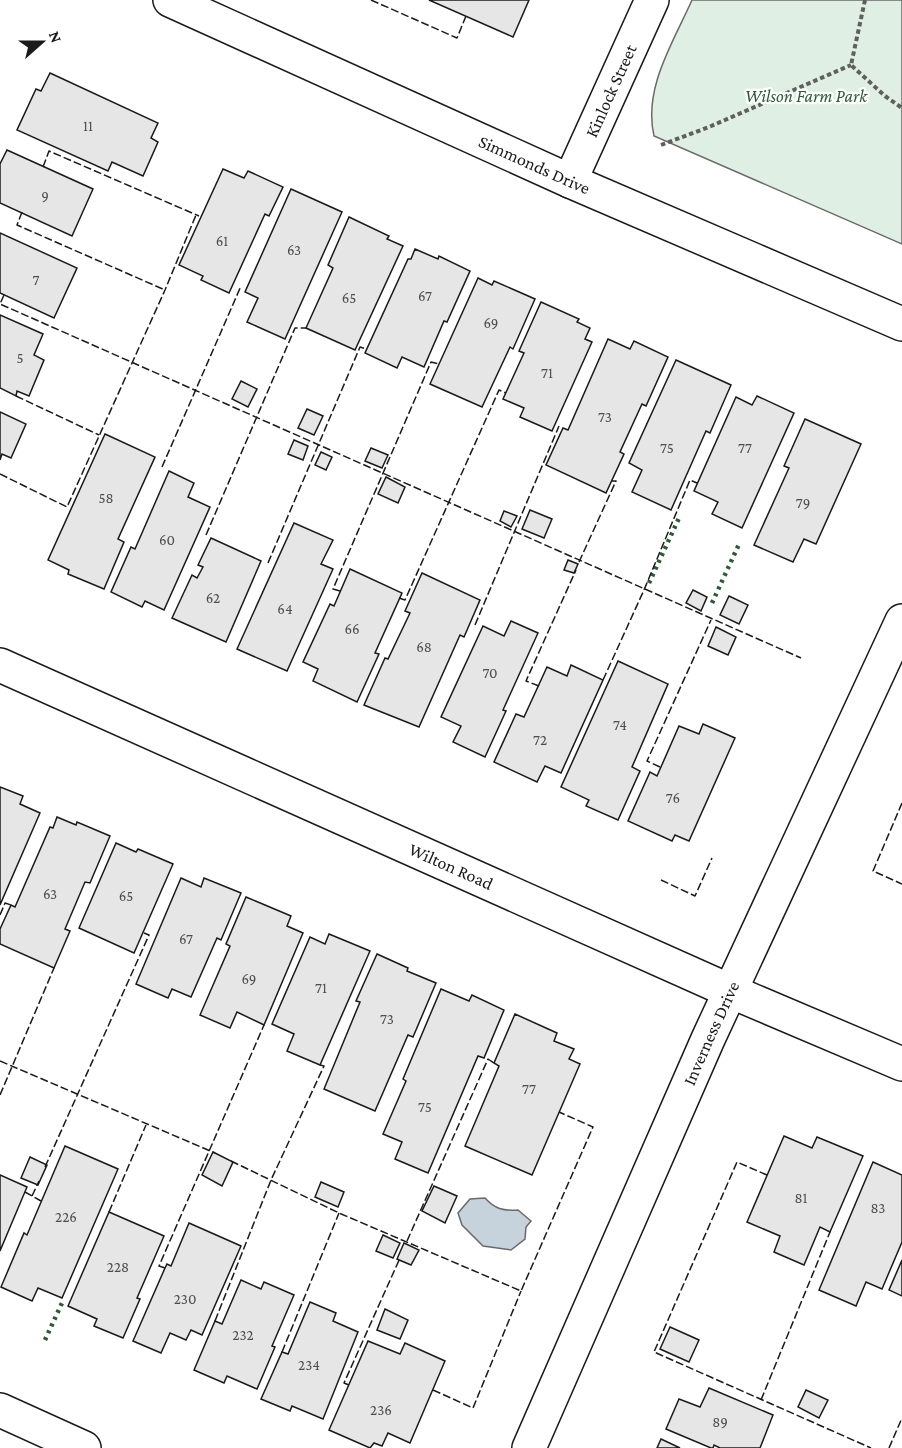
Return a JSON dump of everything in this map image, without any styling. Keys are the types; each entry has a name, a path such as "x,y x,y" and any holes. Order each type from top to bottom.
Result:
{"street":[{"name":"Simmonds Drive","path":"170,0 570,181 902,324"},
{"name":"Kinlock Street","path":"570,181 652,0"},
{"name":"Inverness Drive","path":"529,1448 730,991 902,621"},
{"name":"Wilton Road","path":"0,665 730,991 902,1064"},
{"path":"0,1410 84,1448"}],"path":[{"path":"851,65 865,0"},
{"path":"851,65 902,108"},
{"path":"661,145 710,127 851,65"}],"green space":[{"name":"Wilson Farm Park","path":"692,0 902,0 902,244 654,136 652,118 656,83"}],"shaded area":[{"path":"485,1198 492,1205 500,1208 518,1210 531,1221 526,1227 525,1239 511,1250 483,1246 462,1225 458,1213 470,1199"}],"building":[{"path":"429,0 529,0 513,37"},
{"path":"50,73 158,123 151,138 158,142 143,176 112,162 108,171 17,130 36,89 41,91"},
{"path":"7,150 93,189 72,236 0,203 0,164"},
{"path":"223,169 244,178 248,171 283,187 269,216 265,214 229,293 201,280 203,276 179,265"},
{"path":"291,189 342,212 285,339 247,322 258,298 245,292"},
{"path":"349,217 389,236 387,239 403,246 355,350 306,328 333,268 328,265"},
{"path":"0,233 77,268 54,318 0,293"},
{"path":"415,249 438,259 439,256 470,271 447,322 444,321 424,367 402,357 397,368 365,353 408,259 411,259"},
{"path":"478,278 492,285 494,281 535,299 513,349 510,347 482,407 430,384"},
{"path":"541,302 579,319 577,322 590,328 585,339 592,342 552,431 520,417 524,408 503,399 524,353 519,351"},
{"path":"0,315 43,334 34,355 44,360 29,396 17,391 16,396 0,388"},
{"path":"608,339 630,349 634,341 668,357 646,406 642,404 620,452 624,454 606,493 546,465 563,428 568,430"},
{"path":"676,360 731,385 710,433 706,431 671,510 632,492 642,470 629,463"},
{"path":"241,381 257,389 248,407 232,399"},
{"path":"757,396 794,413 742,528 712,514 718,502 694,491 736,397 752,405"},
{"path":"307,409 323,416 314,435 298,428"},
{"path":"0,412 26,424 11,458 2,454 0,460"},
{"path":"805,419 861,444 816,544 804,539 793,562 754,545 789,468 784,466"},
{"path":"105,434 155,457 118,539 124,542 104,589 68,574 69,570 48,560"},
{"path":"294,440 308,446 303,460 288,454"},
{"path":"371,448 388,455 382,468 365,461"},
{"path":"321,452 332,457 326,470 315,465"},
{"path":"169,471 194,483 188,497 210,507 164,610 145,601 142,607 111,592 131,547 135,549"},
{"path":"386,477 405,487 398,503 378,494"},
{"path":"530,510 552,519 544,538 522,529"},
{"path":"504,511 517,516 511,527 500,521"},
{"path":"294,523 333,540 321,564 333,569 287,671 237,649"},
{"path":"211,538 261,561 226,642 172,618 192,575 197,578 203,567 198,565"},
{"path":"568,560 578,564 574,573 564,570"},
{"path":"350,569 402,593 375,653 379,654 357,702 313,681 318,669 303,662 330,604 334,606"},
{"path":"422,573 480,600 464,637 460,635 419,727 364,705 385,658 388,659 410,613 405,611"},
{"path":"693,590 707,597 701,611 686,603"},
{"path":"729,596 748,605 739,624 720,615"},
{"path":"511,621 538,633 503,710 506,711 485,757 453,742 461,726 441,717 483,626 504,636"},
{"path":"716,627 736,637 728,655 708,646"},
{"path":"618,661 668,684 632,767 640,771 618,820 586,806 589,800 561,787"},
{"path":"571,665 603,680 561,773 545,766 537,782 494,762 516,714 524,717 547,667 567,676"},
{"path":"703,724 735,738 689,841 675,835 672,841 628,821 650,772 657,776 679,726 699,734"},
{"path":"0,787 23,796 20,804 40,813 0,905"},
{"path":"57,817 76,825 77,822 110,836 90,883 85,882 65,929 70,931 54,968 0,944 0,929 11,905 15,907 50,827 53,828"},
{"path":"116,843 136,852 138,849 173,864 134,953 79,928"},
{"path":"181,878 201,887 204,878 241,893 221,940 217,938 191,997 172,989 168,998 136,984"},
{"path":"246,897 291,916 287,926 303,933 264,1025 237,1012 230,1028 200,1015 230,946 226,944"},
{"path":"329,934 370,951 320,1065 287,1051 294,1034 272,1024 310,937 325,944"},
{"path":"377,954 408,968 407,971 436,983 413,1037 408,1035 375,1111 324,1089 360,1002 356,1001"},
{"path":"441,989 469,1001 472,995 504,1010 484,1058 478,1056 428,1173 395,1159 402,1142 383,1134 406,1081 403,1079"},
{"path":"515,1014 557,1033 554,1041 574,1049 569,1059 580,1064 532,1175 465,1146 499,1066 494,1063"},
{"path":"784,1136 812,1148 817,1137 863,1156 830,1232 820,1227 804,1265 774,1252 780,1236 747,1222"},
{"path":"65,1146 118,1169 62,1298 38,1288 32,1301 1,1287 24,1233 27,1235"},
{"path":"213,1152 233,1162 222,1186 202,1175"},
{"path":"30,1157 47,1165 38,1185 21,1178"},
{"path":"873,1162 902,1175 902,1242 882,1289 866,1282 856,1306 819,1290"},
{"path":"0,1175 27,1187 0,1251"},
{"path":"321,1182 344,1192 338,1207 315,1197"},
{"path":"434,1186 457,1196 445,1223 422,1211"},
{"path":"109,1212 164,1236 137,1298 140,1299 123,1338 94,1326 97,1319 68,1306"},
{"path":"189,1223 241,1246 202,1335 191,1330 186,1340 170,1333 161,1353 133,1341 165,1268 167,1264 171,1266"},
{"path":"383,1235 400,1243 393,1258 376,1251"},
{"path":"404,1243 419,1250 411,1265 397,1259"},
{"path":"902,1260 902,1296 889,1290"},
{"path":"241,1280 261,1289 264,1282 294,1295 257,1389 227,1376 224,1383 194,1370 215,1321 222,1324"},
{"path":"310,1302 336,1313 333,1321 358,1332 323,1419 292,1406 290,1411 261,1399 282,1352 288,1354"},
{"path":"385,1309 408,1320 400,1339 377,1330"},
{"path":"670,1327 699,1340 689,1362 660,1349"},
{"path":"368,1341 400,1354 405,1343 445,1361 410,1443 388,1433 382,1446 374,1443 370,1448 329,1430"},
{"path":"709,1388 773,1415 760,1448 720,1448 714,1445 711,1448 666,1429 679,1399 700,1407"},
{"path":"806,1390 828,1400 819,1418 798,1407"},
{"path":"661,1439 680,1448 657,1448"}],"hedge":[{"path":"649,583 679,518"},
{"path":"712,603 740,542"},
{"path":"45,1340 62,1303"}],"fence":[{"path":"371,0 457,38 466,16"},
{"path":"43,167 49,151 199,216"},
{"path":"22,212 17,225 165,290"},
{"path":"0,474 67,507 165,290 196,215"},
{"path":"162,467 241,286"},
{"path":"4,295 0,304 801,658"},
{"path":"206,535 295,328 306,328"},
{"path":"268,563 360,347 367,349"},
{"path":"340,591 333,589 431,362 439,364"},
{"path":"399,598 405,600 499,390 506,393"},
{"path":"16,396 99,435"},
{"path":"475,625 559,426"},
{"path":"603,680 690,480 697,483"},
{"path":"579,562 616,481 612,481"},
{"path":"539,686 526,681 576,570"},
{"path":"660,767 647,761 711,620"},
{"path":"902,803 873,871 902,884"},
{"path":"661,880 695,896 712,858"},
{"path":"0,915 5,903 11,905"},
{"path":"45,1167 149,935 144,933"},
{"path":"0,1095 54,968"},
{"path":"165,1268 159,1266 264,1025"},
{"path":"407,1241 488,1059 494,1063"},
{"path":"0,1061 215,1153"},
{"path":"215,1321 271,1180 324,1066 320,1065"},
{"path":"231,1161 339,1213 521,1291 593,1127 559,1112"},
{"path":"109,1212 146,1125"},
{"path":"767,1175 737,1162 654,1352 871,1448"},
{"path":"32,1196 39,1181"},
{"path":"25,1192 41,1201"},
{"path":"282,1352 339,1213"},
{"path":"761,1400 830,1232"},
{"path":"349,1385 344,1383 400,1258"},
{"path":"433,1390 473,1408 521,1291"},
{"path":"889,1448 902,1418"}]}
